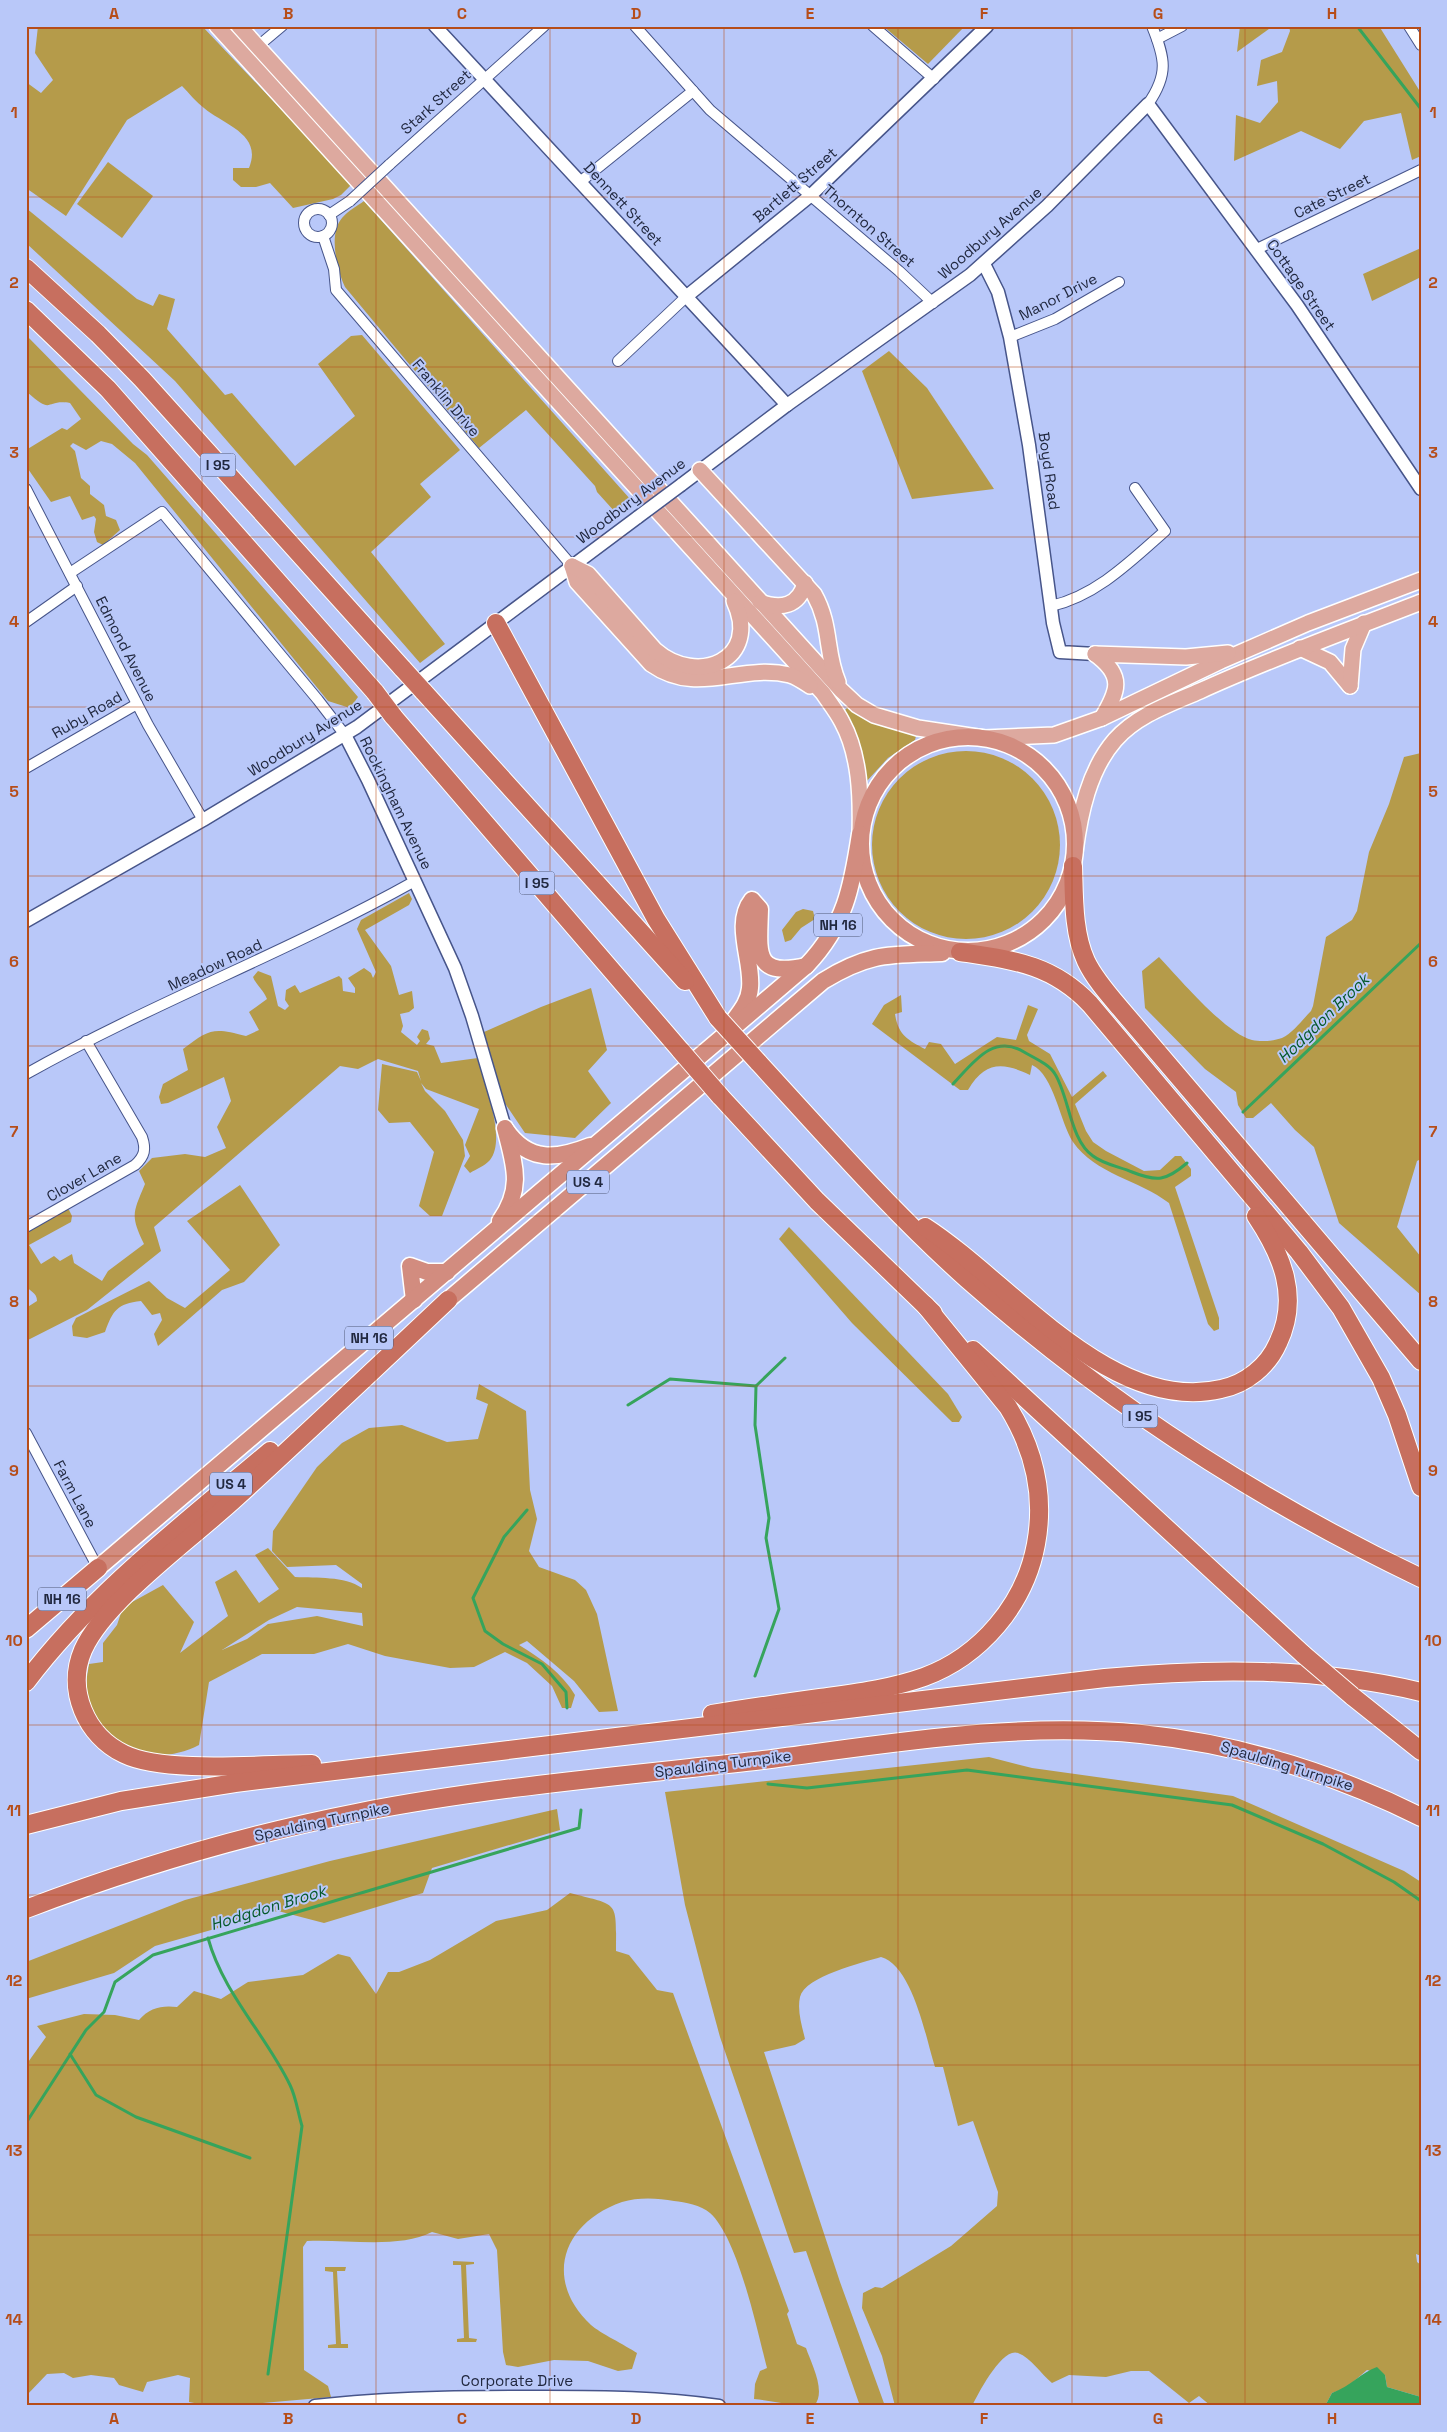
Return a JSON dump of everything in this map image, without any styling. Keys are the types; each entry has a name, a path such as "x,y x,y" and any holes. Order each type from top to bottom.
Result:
{"highway":[{"name":"I 95","path":"26,268 98,334 142,379 758,1062 893,1207 966,1278 1080,1374 1173,1440 1330,1533 1421,1578"},
{"name":"I 95","path":"26,310 127,410 375,692 393,716 720,1096 817,1201 925,1305 1304,1655 1352,1696 1421,1750"},
{"path":"496,623 656,919 718,1018"},
{"path":"1421,1361 1120,1008 1086,961 1081,945 1075,910 1074,859 1076,839 1070,812 1052,777 1033,758 1021,751 984,738 944,740 920,749 888,773 873,794 863,815 859,849 863,870 871,890 884,910 903,930 914,937 941,949 996,957 1040,969 1057,976 1071,985 1090,1004 1317,1275 1362,1342 1397,1415 1421,1487"},
{"name":"NH 16","path":"26,1629 807,966 828,942 841,918 853,874 860,834"},
{"path":"960,952 995,949 1030,932 1050,914 1058,903 1067,885 1074,859"},
{"path":"714,1046 743,1008 748,998 750,978 745,941 745,908 752,900 760,909 759,944 763,959 767,965 781,970 807,966"},
{"name":"US 4","path":"26,1682 60,1639 100,1598 823,981 853,964 873,957 960,952"},
{"path":"505,1128 518,1144 527,1151 550,1156 576,1151 604,1138"},
{"path":"489,1236 506,1212 516,1189 514,1167 505,1128"},
{"path":"893,1207 946,1242 1032,1313 1111,1370 1140,1383 1170,1391 1213,1391 1252,1376 1271,1356 1284,1329 1288,1299 1285,1272 1274,1243 1223,1162"},
{"path":"414,1300 410,1266 427,1272 447,1272"},
{"path":"395,1764 169,1764 136,1759 109,1745 88,1722 79,1700 77,1675 79,1663 88,1640 123,1598 237,1498 448,1300"},
{"path":"496,1752 626,1726 888,1687 940,1670 966,1654 990,1633 1018,1595 1035,1552 1040,1519 1036,1470 1025,1439 1008,1407 925,1305"},
{"path":"26,1825 122,1801 158,1795 395,1764 1152,1674 1219,1671 1296,1674 1371,1682 1421,1692"},
{"name":"Spaulding Turnpike","path":"26,1909 122,1874 206,1849 298,1825 393,1806 468,1795 889,1744 1023,1731 1128,1733 1222,1746 1324,1775 1360,1788 1421,1817"}],"main road":[{"path":"218,26 823,693 842,722 854,756 859,788 860,834"},
{"path":"238,26 841,690 857,705 882,718 918,728 984,738 1054,735 1102,718 1252,648 1335,612 1421,580"},
{"path":"700,470 814,594 825,616 831,661 841,690"},
{"path":"572,566 588,574 662,657 681,666 693,667 719,664 731,654 739,643 742,625 740,613 723,582"},
{"path":"572,566 577,582 646,659 661,671 687,680 756,672 780,673 792,675 823,693"},
{"path":"760,602 776,607 792,604 803,592 805,583"},
{"path":"1074,859 1080,820 1094,774 1104,754 1123,731 1150,713 1300,648 1421,602"},
{"path":"1300,648 1330,662 1350,686 1353,649 1364,623"},
{"path":"1095,654 1186,657 1221,654 1252,648"},
{"path":"1095,654 1105,662 1115,679 1114,699 1102,718"}],"street":[{"path":"257,47 282,26"},
{"name":"Dennett Street","path":"435,26 786,405"},
{"name":"Stark Street","path":"329,215 350,201 544,26"},
{"name":"Thornton Street","path":"635,26 720,119 899,271 933,303"},
{"path":"873,26 934,79"},
{"name":"Bartlett Street","path":"618,361 687,296 810,196 934,79 987,26"},
{"name":"Woodbury Avenue","path":"26,921 203,820 345,735 786,405 933,303 984,264 1047,206 1148,104 1162,82 1164,71 1163,59 1152,26"},
{"path":"1157,39 1182,26"},
{"path":"1409,26 1421,45"},
{"path":"580,182 693,91"},
{"name":"Cottage Street","path":"1148,104 1297,305 1421,489"},
{"name":"Cate Street","path":"1257,249 1421,170"},
{"path":"316,210 324,211 329,215 332,221 330,229 323,236 314,237 304,226 304,221 308,214 316,210"},
{"name":"Franklin Drive","path":"323,236 332,260 336,290 572,566"},
{"name":"Boyd Road","path":"984,264 998,292 1010,337 1029,445 1050,606 1060,652 1095,654"},
{"name":"Manor Drive","path":"1010,337 1055,319 1119,282"},
{"path":"1050,606 1074,600 1097,586 1165,531 1135,488"},
{"name":"Edmond Avenue","path":"26,489 137,704 203,820"},
{"name":"Rockingham Avenue","path":"70,573 162,512 318,700 345,735 368,780 455,968 472,1016 505,1128"},
{"path":"26,622 77,586"},
{"name":"Ruby Road","path":"26,768 137,704"},
{"name":"Meadow Road","path":"26,1074 86,1041 290,946 415,881"},
{"name":"Clover Lane","path":"26,1227 135,1165 142,1159 145,1152 142,1137 86,1041"},
{"name":"Farm Lane","path":"26,1433 98,1568"},
{"name":"Corporate Drive","path":"315,2406 357,2402 521,2397 636,2398 719,2406"}],"shaded area":[{"path":"38,26 202,26 352,184 341,195 333,199 293,208 270,183 256,187 241,187 233,180 233,168 249,168 252,156 251,147 239,132 201,106 182,86 127,120 66,216 26,188 26,82 41,93 53,80 35,53"},
{"path":"883,26 965,26 928,64"},
{"path":"1240,26 1273,26 1237,52"},
{"path":"1289,26 1379,26 1421,93 1421,156 1412,160 1401,113 1364,121 1340,149 1301,131 1234,161 1236,115 1260,123 1278,102 1277,81 1257,86 1261,60 1282,52 1290,31"},
{"path":"108,162 153,196 122,238 77,204"},
{"path":"364,201 631,500 615,512 597,492 595,486 526,410 479,448 345,287 335,252 335,233 342,218"},
{"path":"26,208 137,299 153,306 159,294 175,299 167,329 225,395 232,393 295,466 355,416 318,364 351,336 362,335 460,450 420,484 431,497 371,552 445,644 420,663 175,381 26,243"},
{"path":"1421,248 1421,277 1372,301 1363,274"},
{"path":"26,335 133,444 147,455 330,664 358,697 350,708 328,701 135,463 112,444 101,441 86,450 73,443 70,446 75,451 81,478 90,486 90,494 104,505 106,516 116,520 120,530 103,545 97,542 94,532 96,519 94,516 82,520 70,496 51,502 26,466 26,450 62,428 67,430 81,419 70,403 62,402 46,405 27,392"},
{"path":"889,351 927,388 994,489 912,499 862,371"},
{"path":"849,706 911,732 916,736 915,740 888,758 866,782 864,782 859,744 845,710"},
{"path":"957,751 975,751 993,755 1010,762 1026,772 1039,785 1053,809 1060,836 1060,854 1053,881 1039,905 1026,918 1010,928 993,935 975,939 957,939 939,935 922,928 906,918 893,905 883,889 876,872 872,854 872,836 876,818 883,801 893,785 906,772 922,762 939,755"},
{"path":"1421,753 1421,1159 1417,1161 1397,1227 1421,1257 1421,1295 1339,1223 1314,1147 1295,1130 1271,1103 1253,1118 1246,1118 1238,1105 1236,1092 1205,1069 1145,1008 1142,971 1159,957 1216,1016 1241,1035 1252,1040 1275,1040 1290,1033 1311,1011 1313,1006 1326,937 1352,920 1357,911 1369,852 1389,804 1404,757"},
{"path":"409,893 412,899 409,905 365,930 391,966 399,995 412,991 414,1008 409,1012 400,1014 403,1026 401,1032 417,1045 420,1041 417,1037 422,1029 428,1031 430,1039 426,1044 434,1046 441,1063 478,1058 493,1110 495,1125 495,1151 490,1160 470,1173 464,1166 470,1156 465,1145 479,1109 426,1089 421,1083 425,1091 445,1111 463,1140 465,1156 442,1216 430,1216 419,1206 434,1152 410,1122 389,1123 378,1110 382,1064 417,1072 421,1081 418,1071 378,1059 358,1069 340,1066 154,1227 161,1251 87,1310 26,1341 26,1308 37,1301 37,1298 26,1286 26,1232 68,1208 72,1216 71,1222 29,1245 41,1264 54,1256 60,1261 72,1254 74,1263 102,1281 108,1271 144,1244 135,1220 136,1208 145,1184 139,1171 152,1158 185,1154 205,1157 226,1148 217,1127 231,1101 224,1077 168,1103 161,1104 159,1097 163,1084 188,1070 183,1049 199,1037 212,1032 226,1031 246,1036 259,1030 249,1012 267,999 253,977 258,971 271,976 278,1006 285,1010 289,1006 285,1000 286,990 295,985 300,993 339,976 342,979 343,991 355,993 355,988 348,978 364,968 371,973 373,978 376,972 357,929 361,920"},
{"path":"803,909 813,911 815,919 801,928 791,940 785,942 782,930 796,912"},
{"path":"591,988 607,1050 588,1071 611,1103 575,1138 525,1133 502,1099 484,1032"},
{"path":"901,995 902,1012 895,1014 901,1032 909,1040 925,1049 929,1042 941,1044 955,1064 997,1037 1016,1040 1028,1005 1038,1009 1027,1035 1029,1041 1050,1054 1072,1097 1103,1071 1107,1076 1075,1104 1086,1131 1093,1142 1106,1151 1144,1171 1160,1170 1175,1156 1181,1156 1191,1169 1191,1176 1175,1187 1219,1318 1219,1329 1214,1331 1208,1324 1169,1203 1144,1188 1105,1169 1082,1153 1068,1133 1046,1078 1040,1070 1032,1065 1030,1075 1003,1066 988,1069 974,1080 968,1090 960,1090 872,1024 884,1005"},
{"path":"240,1185 280,1245 244,1282 222,1290 158,1346 154,1334 162,1320 160,1313 152,1315 141,1301 126,1304 117,1309 105,1332 87,1338 73,1336 72,1326 76,1318 149,1281 167,1298 185,1308 230,1270 187,1221"},
{"path":"789,1227 948,1394 962,1417 959,1422 952,1422 852,1323 779,1239"},
{"path":"479,1384 526,1411 530,1490 537,1519 529,1551 539,1567 575,1580 586,1590 597,1614 618,1711 599,1712 574,1681 527,1641 519,1645 551,1667 570,1687 575,1695 571,1708 562,1708 552,1686 527,1663 505,1652 474,1667 450,1668 385,1656 348,1644 314,1654 262,1654 209,1682 199,1745 181,1752 162,1755 145,1754 129,1748 114,1739 102,1727 93,1710 86,1681 89,1664 103,1662 103,1643 117,1625 123,1607 163,1585 194,1622 180,1653 228,1616 215,1582 236,1570 259,1603 279,1589 255,1555 268,1548 295,1577 347,1581 362,1588 362,1584 336,1565 287,1567 272,1551 273,1531 317,1467 342,1443 369,1428 402,1425 447,1442 478,1439 488,1404 476,1399","holes":["297,1607 362,1613 363,1626 317,1616 268,1624 247,1639 222,1650 269,1620"]},
{"path":"989,1757 1032,1768 1233,1796 1404,1871 1421,1882 1421,2256 1416,2254 1417,2262 1421,2265 1421,2397 1387,2387 1385,2375 1367,2370 1346,2388 1332,2393 1325,2406 1211,2406 1199,2396 1189,2403 1149,2371 1131,2371 1106,2377 1069,2375 1052,2383 1023,2355 1012,2353 1005,2357 991,2373 972,2406 895,2406 882,2356 862,2308 863,2293 875,2287 882,2288 951,2246 997,2206 998,2192 973,2121 958,2126 943,2067 935,2067 917,2005 910,1988 902,1974 892,1963 881,1957 835,1971 804,1989 800,1997 799,2008 805,2039 795,2045 764,2052 840,2282 885,2406 860,2406 806,2251 794,2253 720,2037 685,1905 665,1792"},
{"path":"557,1809 560,1830 432,1868 423,1893 324,1923 278,1911 155,1946 114,1973 26,1999 26,1962 185,1900 330,1861"},
{"path":"570,1893 598,1900 612,1908 616,1922 616,1951 629,1955 657,1990 673,1993 789,2311 787,2314 797,2344 806,2348 817,2377 819,2393 818,2400 814,2406 754,2399 755,2384 760,2371 767,2368 752,2309 738,2263 729,2242 720,2225 710,2213 702,2208 683,2202 648,2198 622,2202 601,2211 585,2224 573,2238 566,2254 564,2272 567,2290 576,2308 591,2325 637,2353 632,2369 618,2371 588,2361 554,2360 518,2367 506,2365 503,2352 497,2250 489,2234 458,2239 432,2232 419,2237 388,2242 307,2241 303,2247 304,2370 328,2386 331,2397 210,2406 189,2402 190,2378 178,2375 147,2382 143,2392 119,2385 114,2378 91,2375 73,2378 64,2373 47,2374 26,2396 26,2065 46,2037 37,2026 84,2014 115,2015 139,2020 156,2008 166,2006 177,2007 194,1991 221,1999 248,1982 303,1975 338,1954 350,1957 376,1994 388,1972 399,1972 430,1960 496,1921 547,1910"},
{"path":"453,2261 474,2262 474,2264 466,2265 469,2338 477,2339 476,2342 457,2342 457,2339 464,2338 461,2265 453,2265"},
{"path":"325,2267 346,2267 345,2271 337,2271 341,2344 348,2344 348,2348 328,2348 328,2345 336,2344 333,2272 325,2271"},
{"path":"1377,2367 1385,2375 1387,2387 1421,2397 1421,2406 1325,2406 1332,2393"}],"waterway":[{"name":"Hodgdon Brook","path":"1357,26 1421,109"},
{"name":"Hodgdon Brook","path":"1243,1112 1421,943"},
{"name":"Hodgdon Brook","path":"953,1084 984,1053 993,1048 1013,1047 1052,1070 1060,1083 1079,1140 1085,1149 1097,1159 1141,1175 1155,1178 1167,1176 1187,1163"},
{"name":"Hodgdon Brook","path":"628,1405 670,1379 756,1386 785,1358"},
{"path":"755,1676 779,1609 766,1538 769,1518 755,1425 756,1386"},
{"name":"Hodgdon Brook","path":"527,1510 504,1537 473,1598 485,1631 503,1644 542,1664 566,1692 567,1708"},
{"path":"768,1784 807,1788 967,1770 1232,1805 1323,1844 1394,1882 1421,1901"},
{"name":"Hodgdon Brook","path":"26,2123 86,2030 104,2012 115,1982 153,1955 579,1828 581,1810"},
{"path":"208,1938 215,1958 234,1995 290,2085 302,2126 268,2374"},
{"path":"70,2054 96,2095 136,2117 250,2158"}]}
